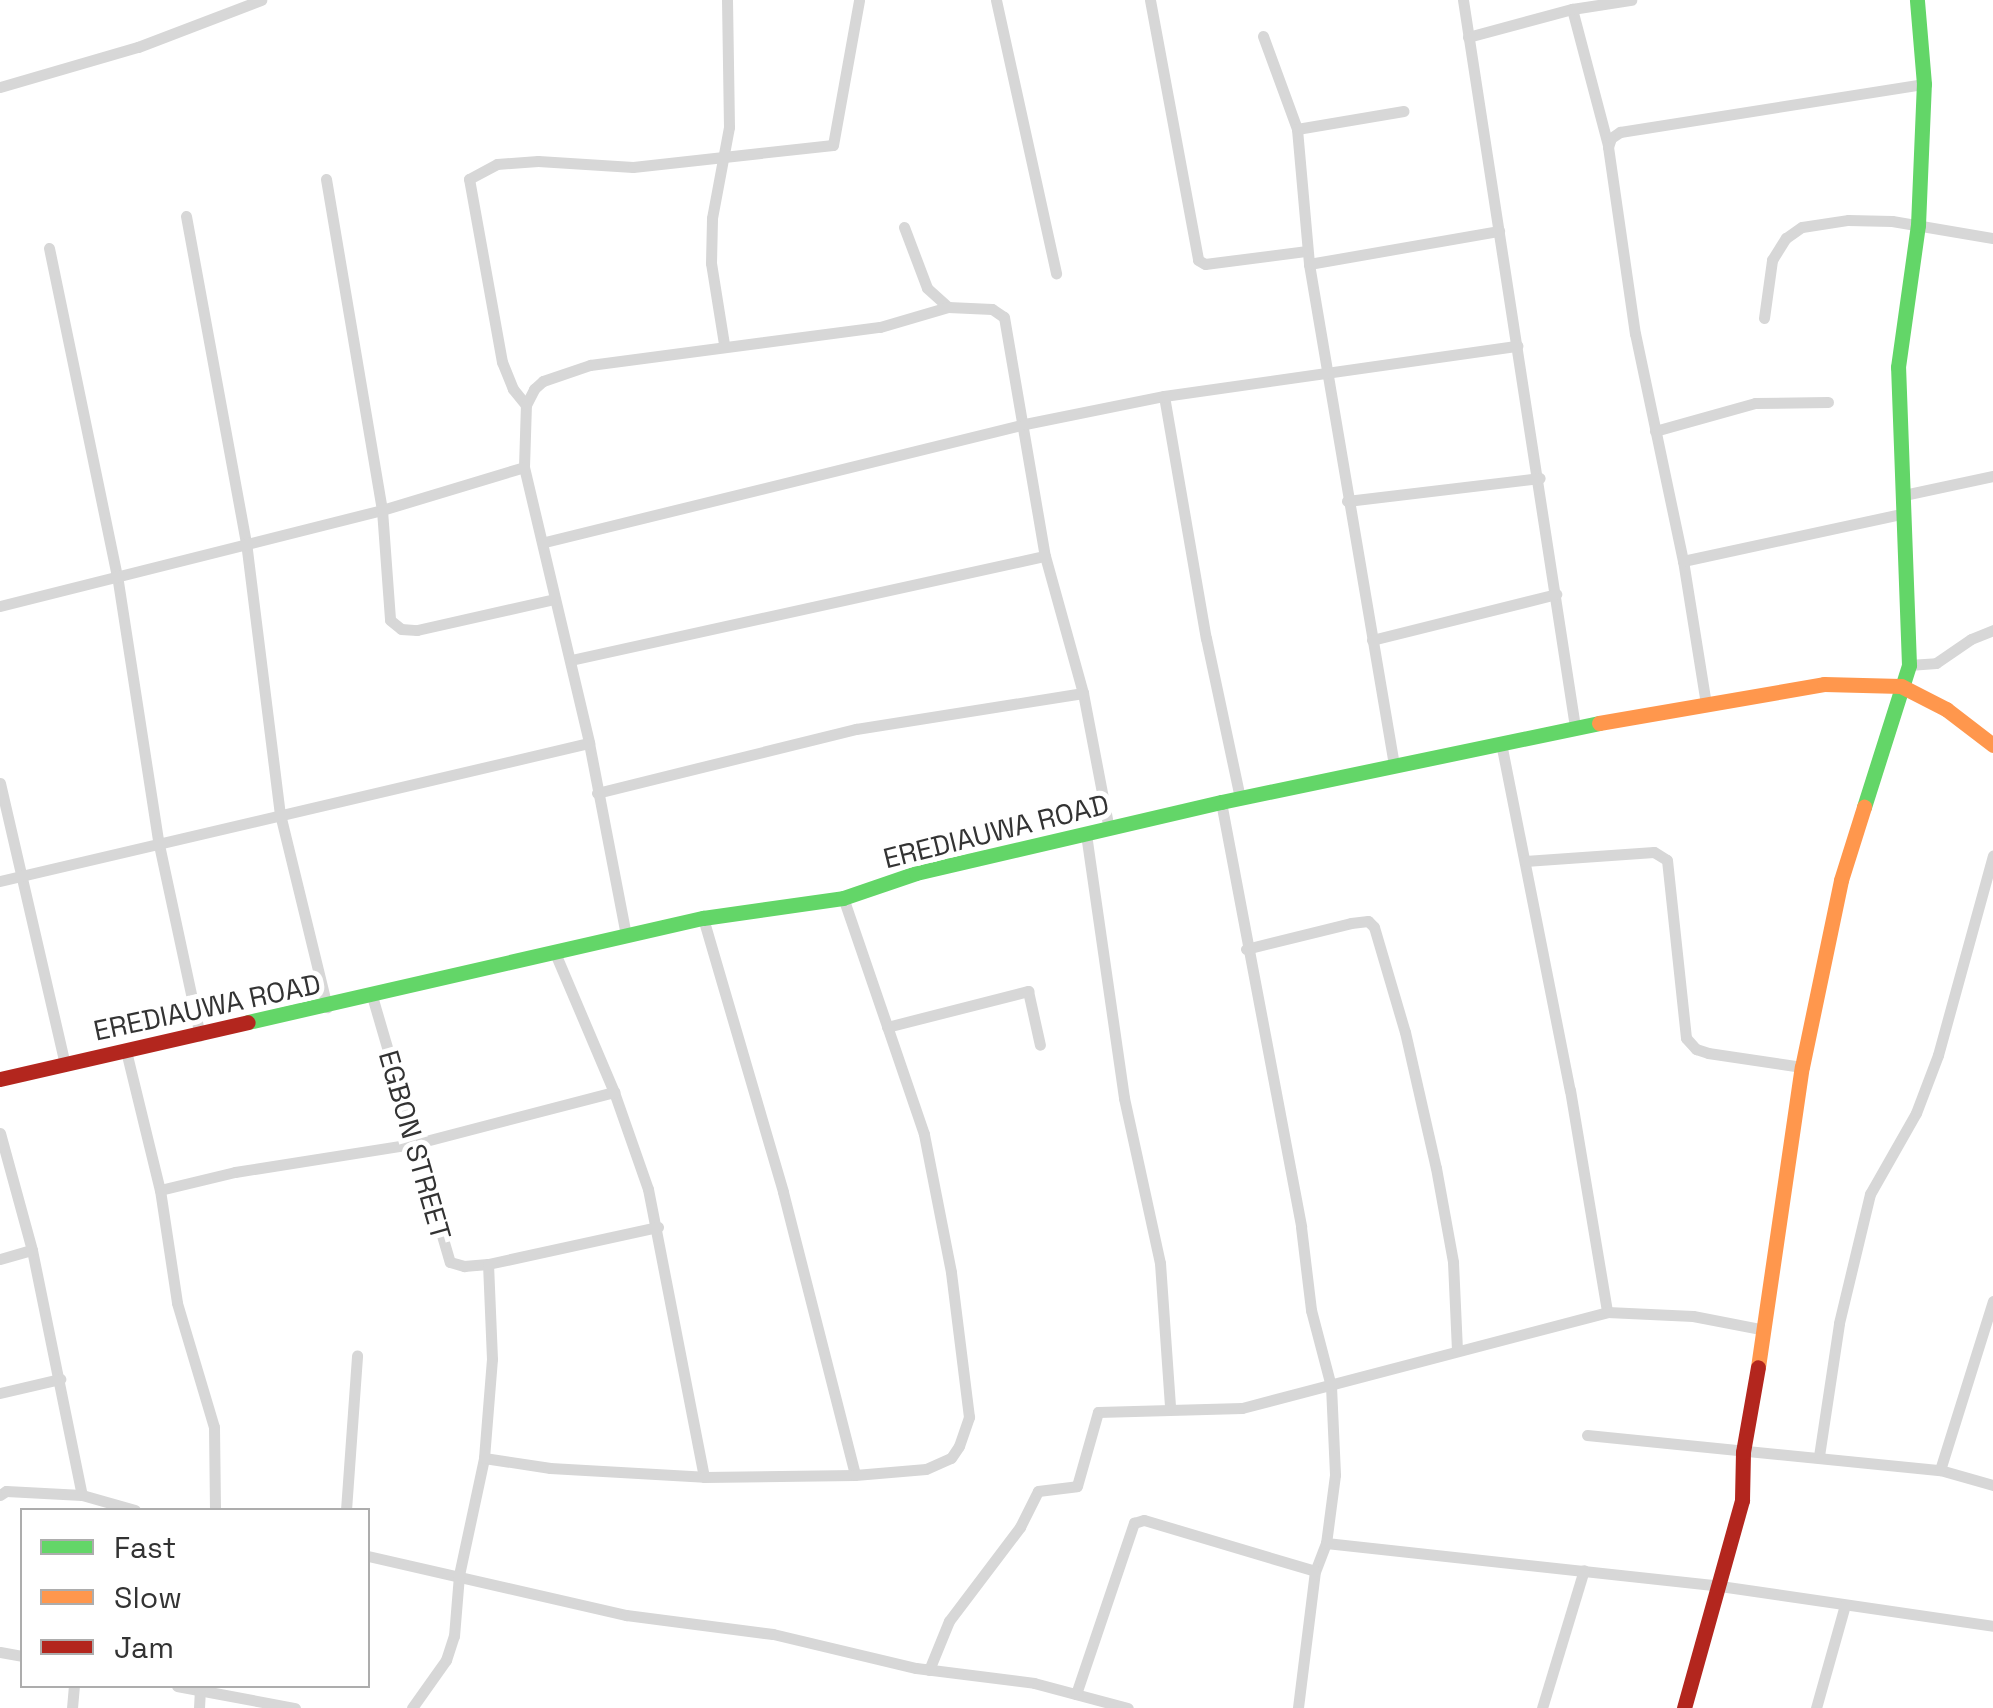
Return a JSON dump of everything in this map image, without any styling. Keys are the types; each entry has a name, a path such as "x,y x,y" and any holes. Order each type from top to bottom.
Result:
{"street":[{"path":"0,87 138,47 261,0"},
{"path":"724,344 711,263 712,218 730,128 727,0"},
{"path":"526,405 513,389 502,362 469,179 496,164 538,161 633,167 833,145 859,0"},
{"path":"996,0 1056,274"},
{"path":"1150,0 1198,260 1206,264 1308,258 1499,232"},
{"path":"1463,0 1540,478 1575,728"},
{"path":"1468,37 1572,9 1631,0"},
{"path":"1684,1708 1742,1500 1743,1452 1802,1067 1840,880 1909,665 1898,367 1918,225 1924,84 1917,0"},
{"path":"1572,9 1608,147 1635,334 1683,561 1706,704"},
{"path":"1263,36 1297,129 1308,258 1394,765"},
{"path":"1608,147 1620,132 1924,84"},
{"path":"1297,129 1403,111"},
{"path":"326,179 382,510 390,620 401,629 417,630 555,599"},
{"path":"186,216 246,542 280,814 327,1007"},
{"path":"1764,318 1772,260 1786,238 1802,227 1848,220 1918,225 1993,238"},
{"path":"904,227 927,288 948,307"},
{"path":"48,248 117,575 158,840 200,1036"},
{"path":"626,936 596,793 590,743 524,467 526,405 543,381 590,365 880,326 948,307 992,309 1004,317 1046,556 1083,693 1109,829"},
{"path":"545,542 1025,424 1164,396 1517,346"},
{"path":"1164,396 1206,638 1240,798"},
{"path":"1656,431 1755,403 1828,402"},
{"path":"0,606 382,510 524,467"},
{"path":"1904,496 1993,476"},
{"path":"1347,501 1540,478"},
{"path":"1683,561 1905,513"},
{"path":"571,660 1046,556"},
{"path":"1372,640 1556,594"},
{"path":"1909,665 1936,664 1971,638 1993,630"},
{"name":"EREDIAUWA ROAD","path":"0,1079 704,918 844,898 916,873 1221,802 1575,728 1824,684 1901,686 1946,709 1993,744"},
{"path":"596,793 856,729 1083,693"},
{"path":"0,881 158,840 590,743"},
{"path":"1501,743 1570,1090 1607,1312"},
{"path":"0,783 65,1064"},
{"path":"1221,802 1301,1227 1312,1310 1331,1386 1335,1476 1326,1543 1316,1571 1298,1708"},
{"path":"1086,834 1124,1098 1160,1263 1170,1407"},
{"path":"1525,861 1654,852 1667,860 1686,1038 1696,1049 1708,1053 1802,1067"},
{"path":"1819,1456 1838,1323 1870,1194 1916,1114 1938,1055 1993,855"},
{"path":"484,1458 704,1477 855,1475 926,1468 951,1458 969,1416 951,1272 924,1134 844,898"},
{"path":"704,918 784,1192 855,1475"},
{"path":"1246,949 1368,921 1374,927 1405,1032 1436,1168 1453,1262 1457,1350"},
{"path":"555,953 614,1092 658,1228 704,1477"},
{"path":"886,1028 1028,991 1040,1044"},
{"name":"EGBON STREET","path":"372,996 450,1262 464,1266 488,1264 658,1228"},
{"path":"126,1051 160,1190 177,1303 217,1447 214,1508"},
{"path":"160,1190 235,1172 418,1143 614,1092"},
{"path":"0,1133 32,1250 82,1495"},
{"path":"0,1259 32,1250"},
{"path":"412,1708 446,1660 454,1636 459,1575 484,1458 492,1360 488,1264"},
{"path":"1940,1470 1993,1301"},
{"path":"929,1670 949,1621 1020,1527 1038,1491 1077,1486 1098,1412 1242,1408 1607,1312 1693,1316 1764,1330"},
{"path":"346,1508 357,1356"},
{"path":"0,1393 60,1378"},
{"path":"1587,1435 1940,1470 1993,1485"},
{"path":"0,1495 82,1495 128,1508"},
{"path":"1076,1694 1134,1524 1144,1520 1316,1571"},
{"path":"1326,1543 1720,1586 1993,1626"},
{"path":"370,1556 626,1616 773,1634 929,1670 1034,1683 1128,1708"},
{"path":"1542,1708 1584,1570"},
{"path":"1816,1708 1845,1605"},
{"path":"188,1688 296,1708"},
{"path":"198,1708 200,1690"}],"traffic: fast":[{"path":"1864,807 1909,665 1898,367 1918,225 1924,84 1917,0"},
{"path":"248,1022 703,918 843,898 916,873 1221,802 1599,723"}],"traffic: slow":[{"path":"1599,723 1824,684 1901,686 1946,709 1993,745"},
{"path":"1758,1367 1802,1067 1841,880 1864,807"}],"traffic: jam":[{"path":"0,1079 248,1022"},
{"path":"1684,1708 1742,1500 1743,1452 1758,1367"}]}
